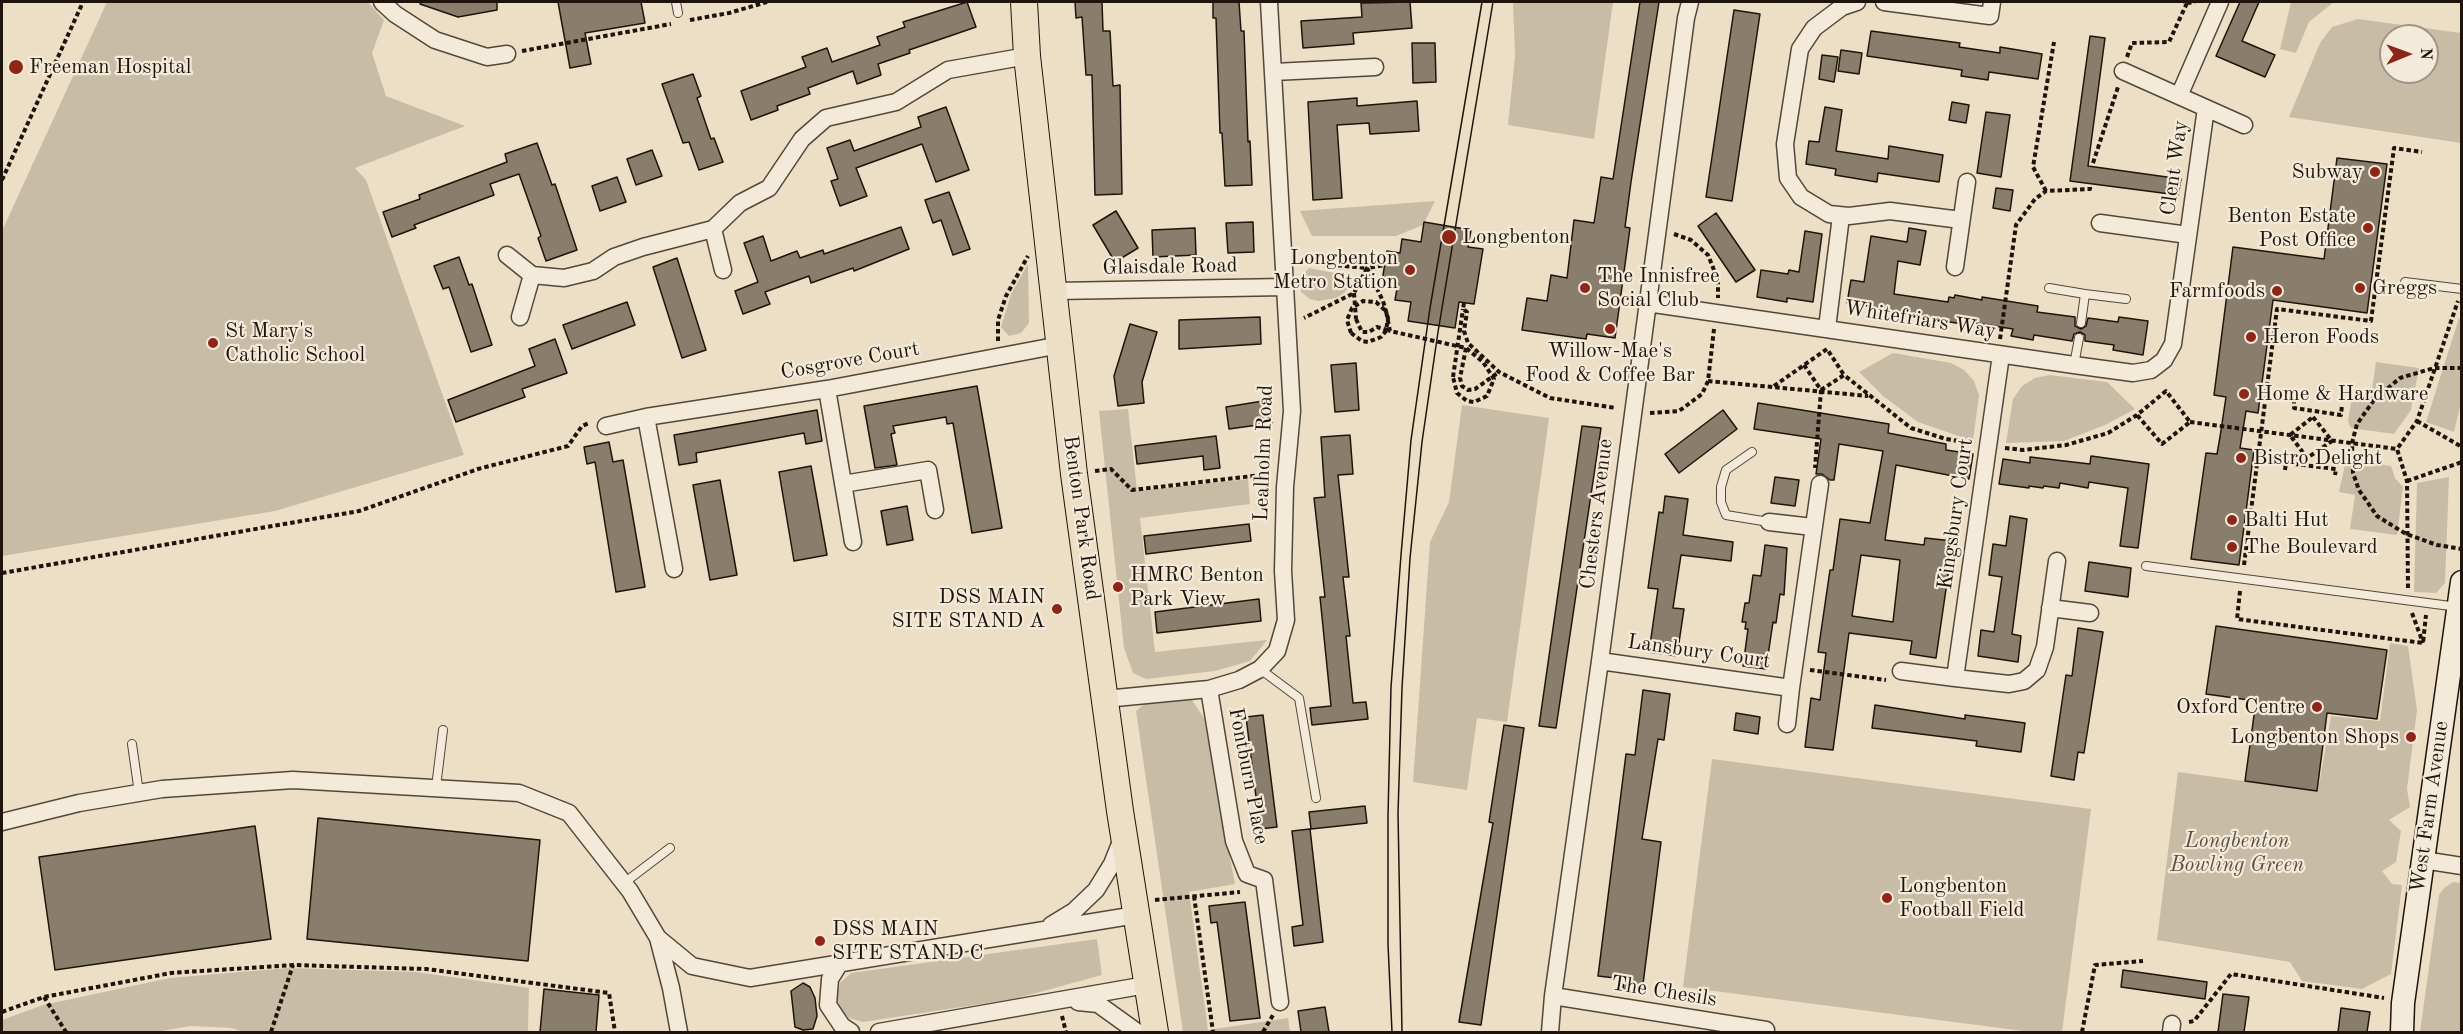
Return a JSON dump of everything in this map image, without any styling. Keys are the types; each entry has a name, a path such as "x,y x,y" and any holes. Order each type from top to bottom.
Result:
{"main road":[{"name":"Benton Park Road","path":"1024,2 1027,56 1074,474 1124,835 1155,1032"}],"street":[{"path":"382,2 395,14 435,40 487,57 507,54"},
{"name":"Lealholm Road","path":"1105,699 1209,689 1239,680 1260,669 1277,651 1286,620 1283,571 1286,472 1292,411 1269,2"},
{"name":"Chesters Avenue","path":"1550,1032 1647,303 1690,2"},
{"path":"1857,2 1834,12 1814,28 1803,43 1796,60 1785,144 1785,163 1794,189 1810,204 1841,216 1890,210 1961,220"},
{"path":"1884,2 1942,5 1990,16 1992,2"},
{"name":"Clent Way","path":"2179,96 2220,2"},
{"path":"507,255 532,275 564,278 593,271 614,257 643,247 713,229 740,203 769,188 802,139 826,118 896,102 948,70 1027,56"},
{"path":"1274,72 1375,67"},
{"name":"Clent Way","path":"2123,71 2244,125"},
{"name":"Clent Way","path":"2173,344 2206,108"},
{"path":"1955,267 1967,182"},
{"path":"1827,328 1841,216"},
{"name":"Clent Way","path":"2100,223 2188,235"},
{"path":"713,229 723,270"},
{"path":"520,317 532,275"},
{"name":"Glaisdale Road","path":"1054,291 1285,287"},
{"name":"Whitefriars Way","path":"1647,303 2133,373 2151,370 2164,360 2173,344"},
{"name":"Cosgrove Court","path":"606,426 646,417 827,389 1060,345"},
{"name":"Kingsbury Court","path":"1954,678 1989,446 1999,355"},
{"path":"827,389 853,542"},
{"path":"646,417 674,569"},
{"path":"843,484 928,470 935,510"},
{"name":"Lansbury Court","path":"1787,724 1820,484"},
{"path":"1769,522 1813,527"},
{"path":"1901,671 2009,684 2024,681 2037,670 2045,647 2057,561"},
{"name":"West Farm Avenue","path":"2402,1032 2403,1003 2462,582"},
{"path":"2050,608 2090,613"},
{"name":"Lansbury Court","path":"1600,661 1791,688"},
{"name":"Fontburn Place","path":"1209,689 1234,841 1247,874 1264,880 1265,889"},
{"path":"2,822 79,803 139,793 293,780 519,793 569,813 624,883 658,938 679,1032"},
{"path":"1045,928 1074,911 1096,890 1112,864 1124,835"},
{"path":"2423,860 2462,866"},
{"path":"1265,889 1280,1002"},
{"path":"658,938 692,966 750,978 1045,928 1135,909"},
{"path":"840,963 830,979 828,1005 842,1026 851,1032"},
{"path":"879,1032 900,1031 1146,985"},
{"name":"The Chesils","path":"1553,996 1766,1032"},
{"path":"1059,1000 1098,1004 1137,1032"}],"lane":[{"path":"676,2 678,13"},
{"path":"2405,282 2462,290"},
{"path":"2049,288 2126,298"},
{"path":"2081,323 2085,294"},
{"path":"2074,365 2079,338"},
{"path":"1752,452 1726,470 1721,487 1721,502 1726,515 1769,522"},
{"path":"2146,566 2458,607"},
{"path":"1260,669 1299,698 1316,798"},
{"path":"436,787 443,730"},
{"path":"132,744 139,793"},
{"path":"624,883 670,848"}],"path":[{"path":"2,180 83,2"},
{"path":"507,54 729,13 767,2"},
{"path":"2187,3 2195,2"},
{"path":"2046,191 2033,167 2054,42"},
{"path":"2243,567 2277,309 2371,321 2394,148 2422,152"},
{"path":"1999,355 2016,225 2035,199 2046,191 2090,189 2090,184"},
{"path":"999,356 998,320 1006,296 1032,250"},
{"path":"1284,261 1367,268 1385,265"},
{"path":"1367,268 1354,293 1356,319 1362,332 1369,332 1377,327 1390,331 1466,348 1484,362 1494,379 1487,396 1474,402 1461,398 1454,386 1453,377 1463,309 1464,303"},
{"path":"1367,268 1383,301 1385,309 1388,318 1388,325 1381,337 1368,342 1351,333 1348,327 1348,314 1352,308 1363,301 1370,301 1386,311 1389,320 1390,331"},
{"path":"2397,449 2416,421 2462,290"},
{"path":"1288,326 1354,293"},
{"path":"1463,309 1467,312 1464,331 1468,344 1499,372 1550,398 1633,411"},
{"path":"1466,348 1460,378 1462,386 1468,390 1499,372"},
{"path":"1774,386 1827,349 1844,375 1870,397 1911,428 1946,439 2023,450 2066,445 2108,433 2166,391 2190,422 2397,449"},
{"path":"1804,365 1821,390 1814,479 1820,484"},
{"path":"2462,368 2434,368 2400,378 2374,400 2357,424 2352,443 2353,473 2359,490 2377,516 2406,534 2462,549"},
{"path":"1821,390 1844,375"},
{"path":"1708,381 1821,390 1870,397"},
{"path":"2294,399 2294,408 2341,415 2342,405"},
{"path":"2290,435 2313,417 2314,411"},
{"path":"2137,414 2162,444 2190,422"},
{"path":"2313,417 2332,441"},
{"path":"2416,421 2462,447"},
{"path":"2,573 358,511 478,470 568,446 582,426 592,422 606,426"},
{"path":"2290,435 2307,458 2307,465"},
{"path":"2307,458 2332,441"},
{"path":"2397,449 2407,481 2408,600 2423,643"},
{"path":"2407,481 2462,462"},
{"path":"2285,470 2286,463 2307,465 2336,469 2335,476"},
{"path":"1074,474 1111,469 1132,490 1286,472"},
{"path":"2423,643 2428,603"},
{"path":"2237,619 2423,643"},
{"path":"1794,668 1888,680 1901,671"},
{"path":"1135,909 1194,896 1265,889"},
{"path":"1194,896 1213,1032"},
{"path":"2082,1032 2095,965 2143,962"},
{"path":"271,1032 293,965"},
{"path":"2,1012 44,997 171,973 293,965 426,969 609,993 615,1032"},
{"path":"2172,1028 2194,1021 2231,974 2362,993 2403,1003"},
{"path":"44,997 66,1032"}],"green space":[{"name":"St Mary's Catholic School","path":"107,2 368,2 384,20 372,53 386,96 465,126 355,168 366,180 464,455 275,511 2,556 2,231"},
{"path":"1513,2 1613,2 1594,139 1508,125 1515,56"},
{"path":"2291,2 2334,2 2309,22 2296,53 2280,49"},
{"path":"2358,19 2395,24 2379,24 2379,84 2439,84 2439,30 2461,33 2461,143 2289,117 2320,43 2332,27"},
{"path":"1435,201 1423,225 1396,236 1312,236 1300,211"},
{"path":"1028,264 1029,323 1021,333 1009,336 1001,327 1011,294"},
{"path":"1309,268 1350,276 1354,281 1344,293 1336,298 1318,301 1310,299 1301,292 1301,277"},
{"path":"2459,318 2462,318 2461,402 2454,432 2426,422"},
{"path":"1893,353 1951,363 1964,370 1974,381 1979,395 1973,441 1918,422 1883,396 1859,372"},
{"path":"2376,362 2419,368 2411,410 2394,434 2351,428 2348,422 2352,395 2371,397"},
{"path":"2049,375 2107,382 2135,409 2105,425 2064,441 2006,443 2013,399 2022,386 2035,378"},
{"path":"1462,405 1549,418 1507,722 1477,718 1467,790 1413,782 1430,542 1449,502"},
{"path":"1128,409 1137,491 1248,479 1250,504 1140,518 1155,652 1267,640 1250,661 1215,671 1146,679 1133,673 1124,648 1099,411"},
{"path":"2346,460 2391,466 2395,478 2403,487 2397,535 2350,529 2355,495 2339,492"},
{"path":"2449,477 2445,583 2436,593 2414,592 2417,483"},
{"name":"Longbenton Bowling Green","path":"2390,643 2408,646 2417,710 2407,789 2410,807 2389,820 2401,831 2396,862 2382,871 2392,884 2402,885 2391,974 2362,989 2302,981 2290,962 2157,940 2178,772 2318,791 2331,716 2380,721"},
{"path":"1174,697 1192,700 1204,718 1235,884 1189,892 1208,1030 1288,1018 1290,1032 1183,1032 1136,711 1144,704"},
{"name":"Longbenton Football Field","path":"1712,759 2091,809 2062,1032 2031,1032 1683,987"},
{"path":"2453,882 2461,883 2461,1032 2420,1032 2439,895"},
{"path":"1097,939 1102,975 1014,999 863,1022 849,1018 839,1008 837,995 840,983 851,973"},
{"path":"288,968 416,972 529,988 528,1032 245,1032 231,1028 191,1026 155,1032 2,1032 2,1020 43,1005 170,978"}],"building":[{"path":"421,2 497,2 497,10 458,17 420,4"},
{"path":"558,2 641,2 645,23 585,33 591,64 570,68"},
{"path":"967,2 976,27 909,50 910,53 878,64 881,75 857,84 853,71 808,88 810,94 777,106 778,110 751,120 741,91 806,67 802,57 827,48 832,62 880,45 877,37 905,27 903,22"},
{"path":"1075,2 1102,2 1103,31 1110,31 1113,86 1120,85 1122,194 1095,195 1092,75 1086,75 1082,17 1076,18"},
{"path":"1213,2 1239,2 1241,31 1244,31 1252,185 1225,186 1222,133 1220,133 1216,18 1213,18"},
{"path":"1410,2 1412,28 1353,33 1354,44 1303,48 1301,21 1362,17 1361,3"},
{"path":"1640,2 1659,2 1625,227 1630,228 1615,338 1587,334 1586,339 1522,330 1527,298 1547,301 1551,275 1567,278 1574,220 1594,223 1601,177 1613,179"},
{"path":"2240,2 2259,2 2242,41 2275,55 2265,77 2216,56"},
{"path":"1734,10 1760,14 1732,201 1706,197"},
{"path":"1871,31 1960,43 1959,47 2000,53 2000,47 2042,54 2038,79 1989,72 1988,80 1961,76 1962,70 1867,56"},
{"path":"2090,36 2105,38 2088,166 2181,179 2178,195 2070,181"},
{"path":"1412,43 1435,43 1436,82 1413,83"},
{"path":"1841,50 1862,53 1859,74 1838,71"},
{"path":"1822,55 1838,57 1834,82 1819,79"},
{"path":"693,74 701,96 697,98 711,139 714,138 723,162 699,170 689,142 683,143 662,84"},
{"path":"1357,98 1357,106 1417,101 1419,131 1370,134 1369,123 1337,125 1342,198 1313,200 1308,102"},
{"path":"1952,102 1969,105 1966,123 1949,120"},
{"path":"946,107 969,170 936,182 922,144 856,168 867,196 840,206 831,181 838,179 827,148 850,140 854,151 921,127 918,117"},
{"path":"1825,107 1842,110 1836,151 1888,159 1889,146 1943,155 1939,182 1878,173 1877,182 1835,175 1836,169 1806,164 1809,141 1819,142"},
{"path":"1986,112 2010,115 2001,177 1977,173"},
{"path":"537,143 552,185 555,184 577,250 546,261 538,238 541,236 519,174 490,184 494,195 414,225 416,228 392,237 383,212 420,199 419,195 507,162 505,154"},
{"path":"652,150 662,176 636,185 627,159"},
{"path":"2337,158 2387,164 2367,313 2273,300 2258,413 2246,411 2240,448 2254,450 2239,565 2191,559 2206,453 2217,454 2226,397 2214,395 2233,247 2324,259"},
{"path":"617,177 626,202 600,211 592,186"},
{"path":"1996,188 2013,190 2010,211 1993,208"},
{"path":"949,192 970,249 953,255 941,220 933,223 925,200"},
{"path":"1116,211 1138,248 1115,262 1093,225"},
{"path":"1716,213 1755,270 1736,282 1698,226"},
{"path":"1253,222 1254,252 1228,253 1226,223"},
{"path":"1424,222 1471,230 1468,247 1483,249 1474,304 1459,302 1455,328 1408,321 1411,302 1395,300 1398,283 1382,281 1387,251 1400,253 1402,239 1421,242"},
{"path":"901,227 909,249 854,271 853,268 811,283 809,276 765,292 770,304 743,314 735,291 758,282 744,243 763,236 771,261 797,251 800,258 823,250 824,254"},
{"path":"1195,228 1196,255 1153,257 1152,230"},
{"path":"1909,228 1926,231 1920,265 1898,261 1894,294 1948,302 1949,297 1954,298 1955,295 1982,300 1982,297 2038,306 2037,312 2075,317 2075,326 2081,329 2086,326 2088,318 2118,322 2119,317 2148,321 2143,355 2113,350 2114,345 2085,341 2085,335 2080,332 2074,334 2072,341 2034,335 2033,340 2011,336 2013,329 1875,311 1875,307 1847,303 1851,280 1864,282 1871,236 1907,242"},
{"path":"1805,231 1822,234 1813,302 1787,298 1787,302 1757,297 1761,270 1788,274 1789,270 1799,272"},
{"path":"459,257 469,285 472,284 492,345 471,352 449,287 443,289 434,266"},
{"path":"677,258 706,350 682,358 653,267"},
{"path":"627,302 635,325 572,349 563,325"},
{"path":"1260,317 1261,344 1179,349 1179,320"},
{"path":"1130,324 1157,332 1142,382 1144,403 1118,406 1114,376"},
{"path":"555,339 567,373 522,389 525,397 456,422 448,400 535,366 529,349"},
{"path":"1356,363 1359,410 1335,412 1331,365"},
{"path":"977,386 1002,528 972,533 953,423 947,424 946,417 893,426 895,433 891,434 897,465 875,468 864,406"},
{"path":"1269,400 1272,423 1229,429 1226,407"},
{"path":"1758,403 1889,424 1888,433 1946,444 1946,450 1973,454 1969,479 1896,465 1885,540 1924,545 1925,538 1953,541 1936,658 1910,654 1912,641 1849,633 1833,750 1805,747 1811,698 1820,700 1826,653 1818,652 1830,570 1833,570 1840,519 1870,523 1883,451 1839,444 1834,480 1830,480 1822,474 1816,474 1821,439 1754,429","holes":["1861,555 1900,560 1893,622 1852,616"]},
{"path":"817,410 822,441 806,444 804,433 696,453 697,462 679,465 674,435"},
{"path":"1723,410 1737,429 1679,473 1665,454"},
{"path":"1582,426 1601,428 1556,728 1539,726"},
{"path":"1350,435 1353,474 1338,475 1349,577 1343,577 1350,636 1346,636 1353,703 1366,702 1368,719 1312,725 1310,708 1331,706 1320,597 1325,597 1314,498 1325,497 1321,437"},
{"path":"1216,436 1220,468 1204,470 1203,456 1137,464 1135,446"},
{"path":"609,442 613,462 623,460 645,587 616,592 595,462 587,464 584,447"},
{"path":"2091,456 2149,464 2138,548 2120,546 2128,488 2089,482 2088,488 2060,483 2059,488 2029,486 2029,488 1999,484 2003,459 2030,463 2030,457 2090,464"},
{"path":"811,466 827,555 794,561 779,472"},
{"path":"1775,477 1799,480 1795,506 1771,503"},
{"path":"720,480 737,575 710,580 693,485"},
{"path":"1665,496 1688,499 1683,535 1733,542 1731,561 1681,555 1673,608 1684,609 1677,656 1649,652 1658,589 1648,588 1659,512 1663,513"},
{"path":"907,506 913,540 887,545 881,511"},
{"path":"2010,516 2027,519 2012,634 2021,636 2018,662 1978,656 1981,630 1994,632 2002,577 1989,575 1993,544 2006,546"},
{"path":"1249,524 1251,541 1146,554 1144,536"},
{"path":"1765,545 1787,548 1784,595 1780,594 1776,623 1773,622 1766,669 1743,666 1748,629 1745,629 1746,622 1742,622 1745,603 1749,603 1753,575 1761,576"},
{"path":"2089,562 2131,568 2128,597 2085,591"},
{"path":"1259,599 1261,621 1157,633 1155,612"},
{"name":"Oxford Centre","path":"2216,626 2387,650 2377,719 2327,713 2317,791 2245,781 2256,701 2206,694"},
{"path":"2078,628 2103,632 2084,753 2078,752 2074,780 2051,776 2066,675 2072,676"},
{"path":"1643,690 1670,694 1664,740 1658,739 1642,839 1661,842 1642,992 1623,989 1624,979 1598,976 1626,754 1635,755"},
{"path":"1875,705 1965,719 1965,715 2025,723 2021,752 1976,746 1977,741 1872,728"},
{"path":"1736,713 1760,717 1758,734 1734,730"},
{"path":"1263,715 1277,827 1260,829 1246,717"},
{"path":"1504,725 1524,728 1481,1025 1459,1022 1493,823 1489,822"},
{"path":"1365,806 1367,823 1311,829 1309,812"},
{"path":"318,818 540,840 528,961 307,939"},
{"path":"255,826 271,939 55,970 39,857"},
{"path":"1310,829 1323,942 1294,946 1292,927 1303,925 1292,831"},
{"path":"1245,902 1260,1018 1230,1021 1217,922 1211,923 1209,906"},
{"path":"2123,970 2207,982 2205,999 2121,987"},
{"path":"803,983 810,987 815,998 817,1016 813,1029 803,1030 795,1027 791,991"},
{"path":"544,989 599,995 596,1032 540,1032"},
{"path":"2223,994 2249,997 2244,1032 2218,1032"},
{"path":"1325,1007 1329,1032 1301,1032 1298,1011"},
{"path":"2341,1008 2370,1012 2367,1032 2338,1032"}],"tram line":[{"path":"1392,1032 1388,944 1391,687 1411,440 1430,308 1482,2"},
{"path":"1402,1032 1398,813 1402,688 1410,558 1422,442 1438,332 1493,2"}],"place":[{"name":"Freeman Hospital","path":"16,67"},
{"name":"Subway","path":"2375,172"},
{"name":"Benton Estate Post Office","path":"2368,228"},
{"name":"Longbenton","path":"1449,237"},
{"name":"Longbenton Metro Station","path":"1410,270"},
{"name":"The Innisfree Social Club","path":"1585,288"},
{"name":"Greggs","path":"2360,288"},
{"name":"Farmfoods","path":"2277,291"},
{"name":"Willow-Mae's Food & Coffee Bar","path":"1610,329"},
{"name":"Heron Foods","path":"2251,337"},
{"name":"St Mary's Catholic School","path":"213,343"},
{"name":"Home & Hardware","path":"2244,394"},
{"name":"Bistro Delight","path":"2241,458"},
{"name":"Balti Hut","path":"2232,520"},
{"name":"The Boulevard","path":"2232,547"},
{"name":"HMRC Benton Park View","path":"1118,587"},
{"name":"DSS MAIN SITE STAND A","path":"1057,609"},
{"name":"Oxford Centre","path":"2317,707"},
{"name":"Longbenton Shops","path":"2411,737"},
{"name":"Longbenton Football Field","path":"1887,898"},
{"name":"DSS MAIN SITE STAND C","path":"820,941"}]}
